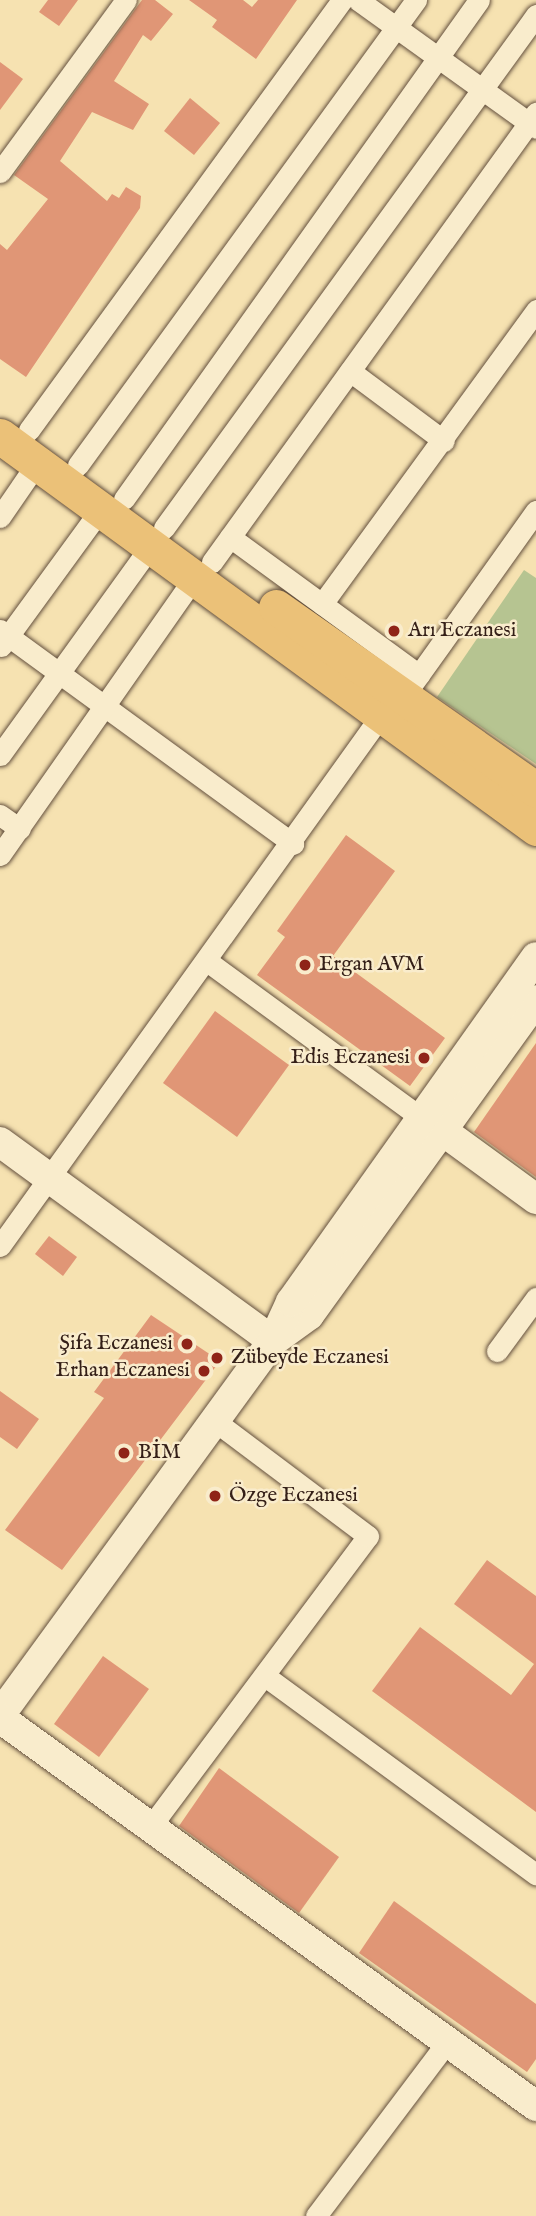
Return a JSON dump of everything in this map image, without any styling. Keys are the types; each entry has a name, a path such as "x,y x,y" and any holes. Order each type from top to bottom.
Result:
{"main road":[{"path":"0,409 37,463 112,504 158,537 212,559 536,790"},
{"path":"14,433 78,465 112,504"},
{"path":"402,695 536,828"}],"street":[{"path":"0,172 126,0"},
{"path":"14,433 342,0"},
{"path":"0,855 106,704 534,121 482,89 358,0"},
{"path":"78,465 416,0"},
{"path":"293,844 106,704 60,672 3,638 112,504 479,0"},
{"path":"0,755 536,15"},
{"path":"322,604 444,441 536,310"},
{"path":"350,371 444,441"},
{"path":"0,517 37,463"},
{"path":"0,1246 536,511"},
{"path":"212,559 322,604 402,695"},
{"path":"0,815 20,829"},
{"path":"430,1123 536,957"},
{"path":"207,961 536,1199"},
{"path":"536,1000 430,1123 291,1302 273,1341 0,1717 536,2106"},
{"path":"0,1142 273,1341"},
{"path":"497,1351 536,1298"},
{"path":"151,1826 368,1536 215,1421"},
{"path":"265,1676 536,1874"},
{"path":"316,2216 448,2041"}],"green space":[{"path":"524,570 536,578 536,764 437,697"}],"building":[{"path":"48,0 78,0 59,26 39,12"},
{"path":"142,0 155,0 173,14 151,41 143,35 114,81 149,104 133,130 92,112 60,161 107,201 112,194 119,198 126,187 141,196 140,208 26,377 0,359 0,244 7,250 48,199 14,175"},
{"path":"189,0 243,0 252,7 258,0 297,0 256,59 212,27 217,20"},
{"path":"0,62 23,79 0,110"},
{"path":"190,98 220,123 194,155 164,131"},
{"name":"Ergan AVM","path":"346,835 395,871 333,956 445,1038 410,1086 257,975 285,937 277,931"},
{"path":"215,1011 289,1065 237,1137 163,1083"},
{"path":"536,1043 536,1177 474,1132"},
{"path":"49,1236 77,1257 63,1276 35,1254"},
{"path":"151,1315 220,1361 62,1570 5,1530 104,1398 94,1392"},
{"path":"0,1391 39,1419 17,1449 0,1437"},
{"path":"487,1560 536,1596 536,1812 372,1691 420,1627 511,1695 534,1664 454,1604"},
{"path":"103,1656 149,1689 99,1757 54,1724"},
{"path":"219,1768 339,1857 299,1913 179,1826"},
{"path":"394,1901 536,2004 536,2059 527,2072 359,1953"}],"place":[{"name":"Arı Eczanesi","path":"394,631"},
{"name":"Ergan AVM","path":"305,965"},
{"name":"Edis Eczanesi","path":"424,1058"},
{"name":"Şifa Eczanesi","path":"187,1344"},
{"name":"Zübeyde Eczanesi","path":"217,1358"},
{"name":"Erhan Eczanesi","path":"204,1371"},
{"name":"BİM","path":"124,1453"},
{"name":"Özge Eczanesi","path":"215,1496"}]}
